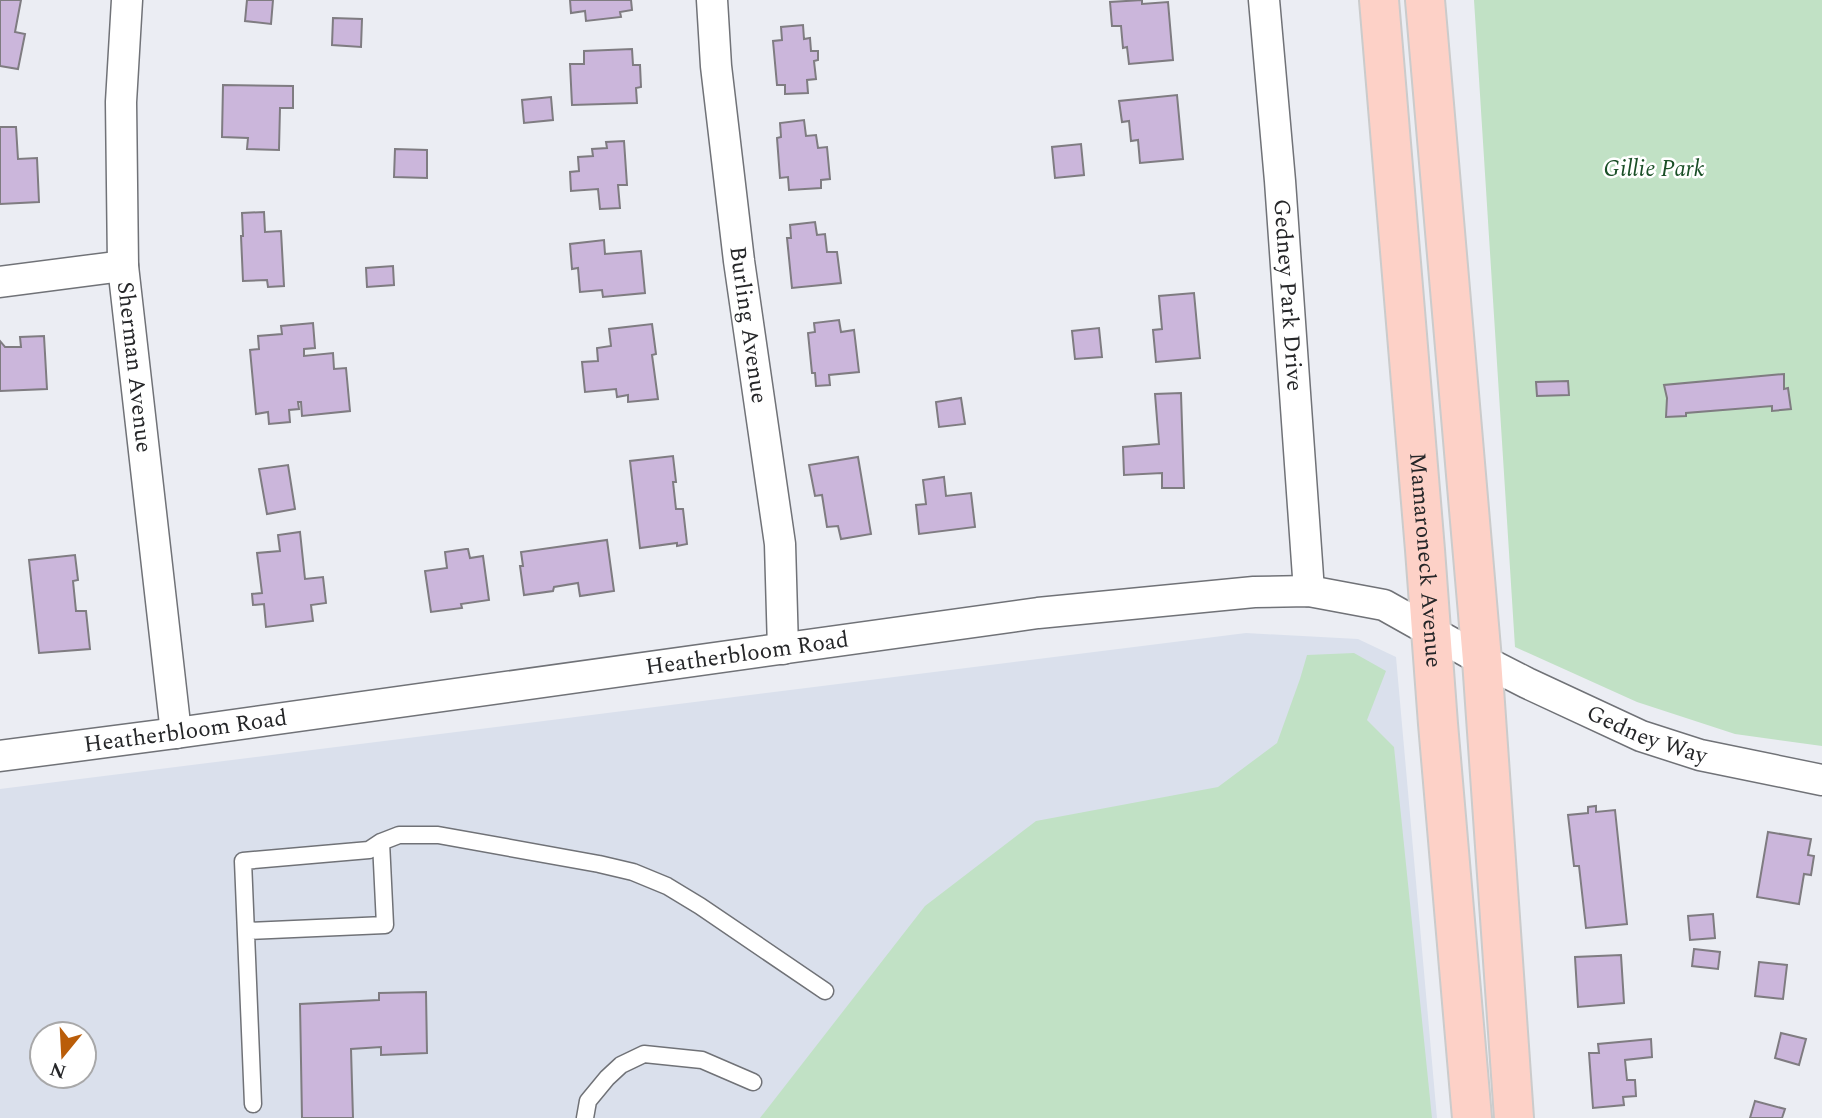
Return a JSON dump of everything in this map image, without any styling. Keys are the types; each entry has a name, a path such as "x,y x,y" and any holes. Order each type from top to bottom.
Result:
{"main road":[{"name":"Mamaroneck Avenue","path":"1379,0 1472,1118"},
{"path":"1425,0 1482,660 1514,1118"}],"street":[{"name":"Sherman Avenue","path":"127,0 121,102 123,266 176,733"},
{"name":"Burling Avenue","path":"712,0 716,66 739,261 780,544 783,649"},
{"name":"Gedney Park Drive","path":"1264,0 1280,181 1309,591"},
{"path":"0,282 123,266"},
{"name":"Heatherbloom Road","path":"0,756 1038,613 1254,592 1309,591 1384,605 1482,660"},
{"name":"Gedney Way","path":"1482,660 1641,736 1700,755 1822,780"}],"lane":[{"path":"253,1104 243,861 369,850 399,835 438,835 599,864 633,872 667,886 825,991"},
{"path":"246,931 385,925 381,842"},
{"path":"585,1118 588,1101 607,1078 621,1065 644,1054 702,1060 753,1082"}],"shaded area":[{"path":"1246,633 1358,639 1396,657 1437,1118 0,1118 0,789"}],"green space":[{"name":"Gillie Park","path":"1474,0 1822,0 1822,746 1735,734 1637,702 1515,647"},
{"path":"1354,653 1386,671 1367,720 1394,747 1432,1118 760,1118 925,906 1036,821 1218,787 1277,743 1307,655"}],"building":[{"path":"0,0 21,0 15,32 25,34 18,69 0,66"},
{"path":"247,0 273,0 271,24 245,21"},
{"path":"570,0 631,0 632,10 620,12 621,17 586,21 585,11 571,13"},
{"path":"1142,0 1142,4 1168,2 1173,60 1129,64 1127,47 1123,48 1121,26 1112,26 1110,2"},
{"path":"333,18 362,19 361,47 332,45"},
{"path":"803,25 804,39 810,38 811,51 818,51 818,60 814,61 816,79 807,80 808,93 785,94 785,85 777,85 773,41 782,40 781,27"},
{"path":"632,49 633,65 640,65 641,87 636,88 637,103 572,105 570,64 584,64 584,51"},
{"path":"223,85 293,86 293,108 280,108 279,150 247,149 248,138 222,137"},
{"path":"1177,95 1183,159 1140,163 1138,140 1131,141 1129,121 1122,122 1119,101"},
{"path":"551,97 553,120 524,123 522,100"},
{"path":"804,120 806,136 816,135 818,148 827,147 830,179 821,180 821,188 789,190 788,177 780,178 777,138 781,137 780,123"},
{"path":"0,127 16,127 18,159 37,158 39,202 0,204"},
{"path":"624,141 627,185 618,185 620,208 600,209 598,189 571,191 570,172 579,171 578,157 593,156 592,149 607,148 606,142"},
{"path":"1081,144 1084,175 1055,178 1052,147"},
{"path":"395,149 427,150 427,178 394,177"},
{"path":"264,212 265,232 281,231 284,286 268,287 267,280 243,281 242,213"},
{"path":"815,222 817,235 825,234 827,252 837,252 841,283 792,288 787,238 791,238 790,225"},
{"path":"604,240 605,254 641,251 645,293 603,297 602,290 580,292 578,268 572,269 570,244"},
{"path":"393,266 394,285 367,287 366,268"},
{"path":"1194,293 1200,358 1156,362 1153,330 1162,329 1159,296"},
{"path":"839,320 841,332 854,330 859,372 829,375 830,385 816,386 808,333 815,332 814,323"},
{"path":"313,323 315,348 304,349 304,356 333,353 334,369 346,368 350,411 302,416 301,402 298,402 299,409 289,410 290,422 269,424 268,412 256,414 250,350 259,349 258,336 282,334 281,326"},
{"path":"652,324 656,354 652,355 658,399 628,402 628,395 617,397 616,389 585,392 582,362 598,361 597,348 611,346 609,329"},
{"path":"1099,328 1102,357 1075,359 1072,331"},
{"path":"44,336 47,389 0,391 0,341 5,347 21,347 20,337"},
{"path":"1784,374 1784,389 1788,388 1791,409 1772,411 1772,406 1666,417 1667,398 1664,385"},
{"path":"1568,381 1569,395 1537,396 1536,382"},
{"path":"1181,393 1184,488 1162,488 1162,473 1124,475 1123,447 1159,444 1155,394"},
{"path":"961,398 965,424 939,427 936,402"},
{"path":"673,456 676,509 683,509 687,544 640,548 630,461"},
{"path":"858,457 871,534 841,539 838,526 827,527 822,495 815,496 809,465"},
{"path":"288,465 295,509 267,514 259,469"},
{"path":"944,477 946,496 971,493 975,527 919,534 916,505 926,504 923,480"},
{"path":"300,532 305,579 323,577 326,603 311,605 313,621 266,627 264,604 253,605 252,594 262,593 257,553 280,551 278,535"},
{"path":"607,540 614,591 580,596 578,583 554,587 553,591 524,595 521,552"},
{"path":"468,549 470,558 483,556 489,600 461,604 462,608 431,612 425,571 447,568 445,552"},
{"path":"75,555 78,580 73,581 76,611 86,611 90,649 39,653 29,560"},
{"path":"1596,806 1596,812 1615,810 1627,924 1586,928 1579,866 1574,866 1568,815 1588,813 1588,807"},
{"path":"1768,832 1811,839 1808,855 1814,856 1811,875 1804,874 1799,904 1757,897"},
{"path":"1713,914 1715,938 1690,940 1688,916"},
{"path":"1694,949 1720,952 1718,969 1692,966"},
{"path":"1621,955 1624,1003 1578,1007 1575,957"},
{"path":"1759,962 1787,965 1783,999 1755,996"},
{"path":"426,992 427,1053 381,1055 381,1047 351,1049 353,1118 302,1118 300,1004 379,1000 379,993"},
{"path":"1781,1033 1806,1039 1799,1065 1775,1058"},
{"path":"1651,1039 1652,1057 1625,1060 1627,1080 1635,1080 1636,1096 1623,1097 1624,1105 1593,1108 1589,1053 1599,1053 1598,1044"},
{"path":"1755,1101 1785,1109 1782,1118 1750,1118"}]}
